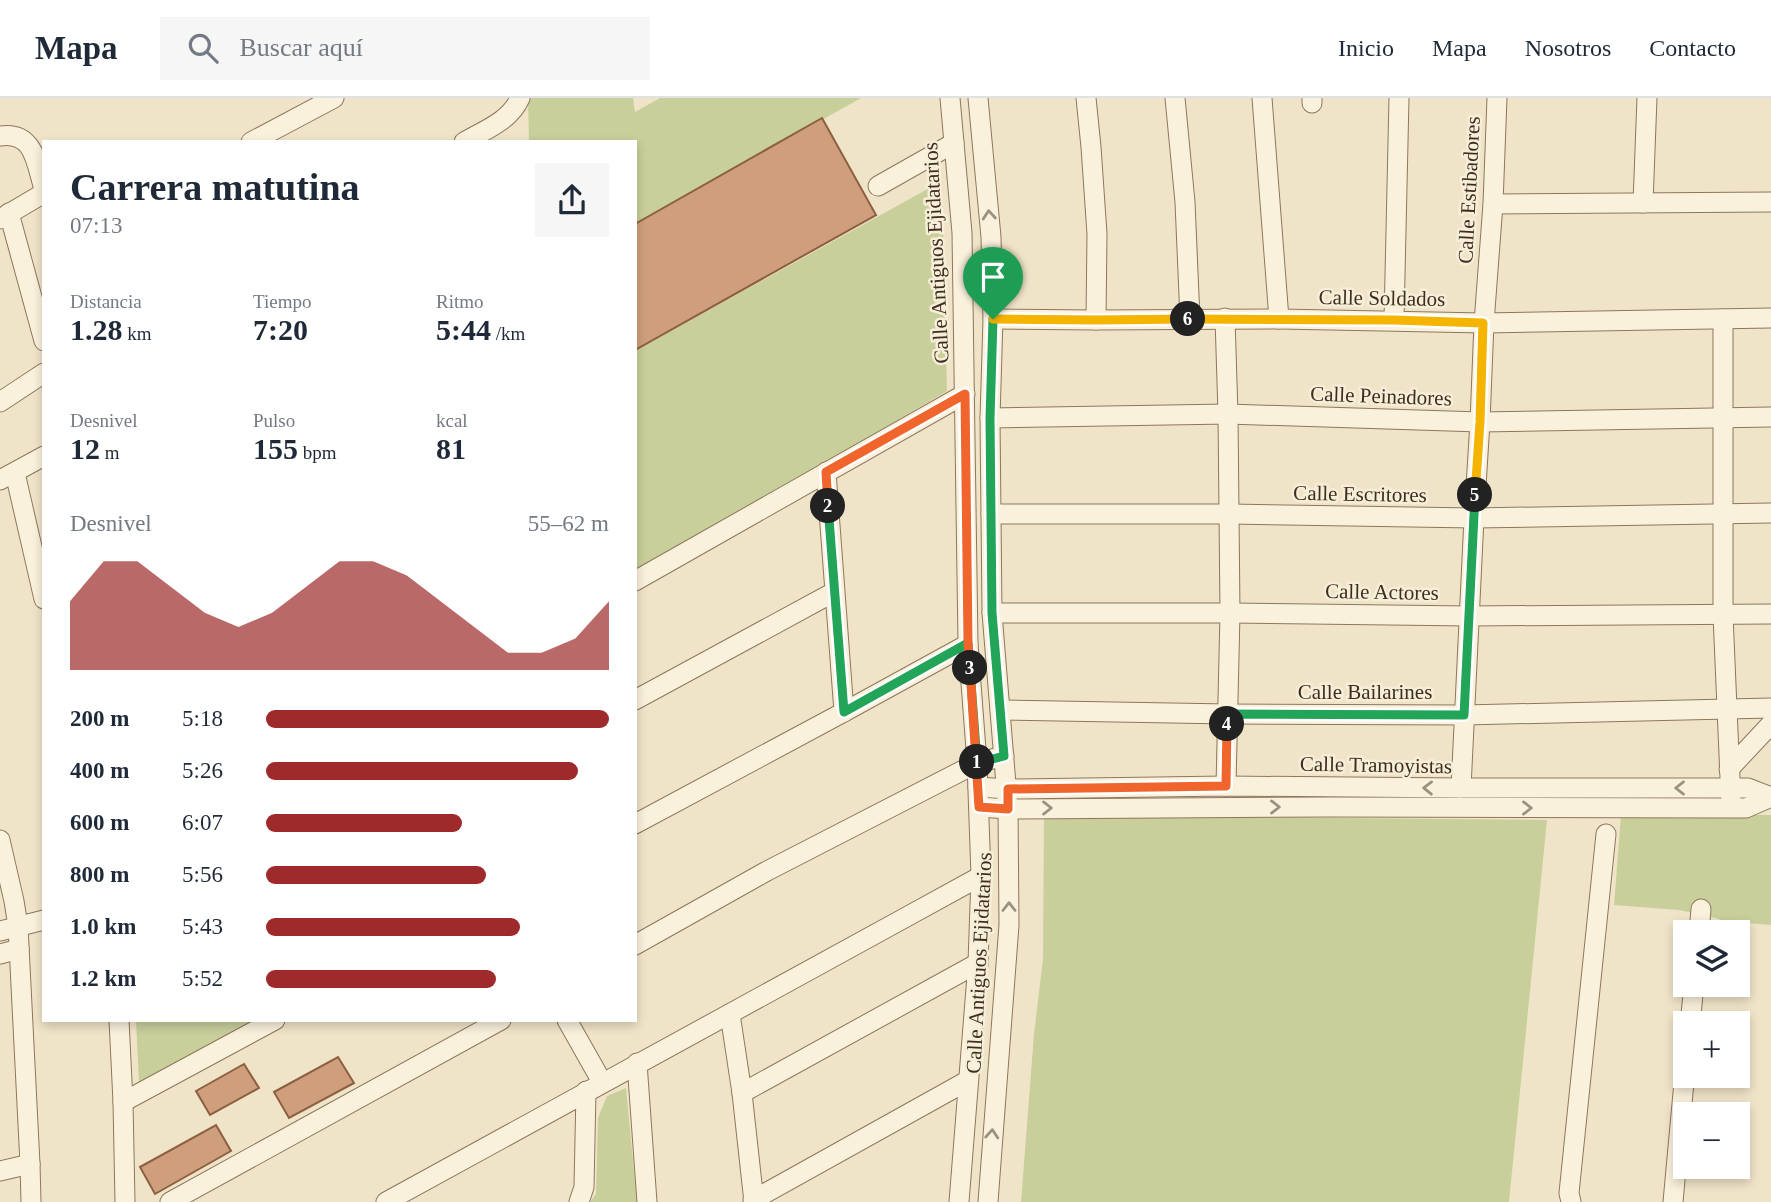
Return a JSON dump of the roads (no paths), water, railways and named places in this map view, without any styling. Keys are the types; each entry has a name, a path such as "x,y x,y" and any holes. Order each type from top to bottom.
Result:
{"street":[{"path":"255,140 334,98"},
{"path":"468,140 507,117 516,108 520,98"},
{"name":"Calle Antiguos Ejidatarios","path":"950,98 962,233 968,643 977,763 981,876 978,963 956,1201"},
{"name":"Calle Antiguos Ejidatarios","path":"978,98 991,237 992,613 1008,789 1009,925 988,1202"},
{"path":"1086,98 1097,234 1096,320"},
{"path":"1175,98 1185,202 1190,319"},
{"path":"1262,98 1279,318"},
{"path":"1394,320 1399,98"},
{"name":"Calle Estibadores","path":"1461,788 1483,323 1493,204 1497,98"},
{"path":"1643,203 1647,98"},
{"path":"0,136 15,136 25,140 31,147 42,184"},
{"path":"878,186 954,143"},
{"path":"42,192 5,216 42,335"},
{"path":"1493,204 1771,202"},
{"path":"1225,318 1230,612 1226,786"},
{"name":"Calle Soldados","path":"993,319 1279,318 1483,323 1771,318"},
{"path":"1723,319 1723,615 1731,808"},
{"path":"0,402 42,374"},
{"path":"637,580 965,394"},
{"name":"Calle Peinadores","path":"990,418 1228,414 1480,422 1771,417"},
{"path":"41,571 8,477 42,457"},
{"path":"826,472 844,712"},
{"name":"Calle Escritores","path":"991,514 1474,518 1771,513"},
{"path":"637,699 834,592"},
{"name":"Calle Actores","path":"992,613 1230,612 1469,616 1771,614"},
{"path":"637,823 968,643"},
{"name":"Calle Bailarines","path":"1000,710 1464,715 1771,708"},
{"path":"1730,778 1771,724"},
{"path":"637,944 767,871 977,763 1004,756"},
{"name":"Calle Tramoyistas","path":"978,787 1461,788 1730,778 1771,797"},
{"name":"Calle Tramoyistas","path":"979,807 1746,808 1771,797"},
{"path":"1571,1202 1569,1193 1606,834"},
{"path":"0,840 15,901 9,928 9,952 30,1164 31,1202"},
{"path":"386,1202 981,876"},
{"path":"1700,920 1701,909"},
{"path":"9,928 42,920"},
{"path":"742,1093 978,963"},
{"path":"730,1014 742,1093 753,1201 967,1081"},
{"path":"119,1022 125,1202"},
{"path":"123,1102 271,1022"},
{"path":"170,1202 497,1022"},
{"path":"568,1022 594,1086 579,1202"},
{"path":"638,1063 647,1202"},
{"path":"1673,1202 1683,1088"},
{"path":"0,1171 30,1164"}]}
